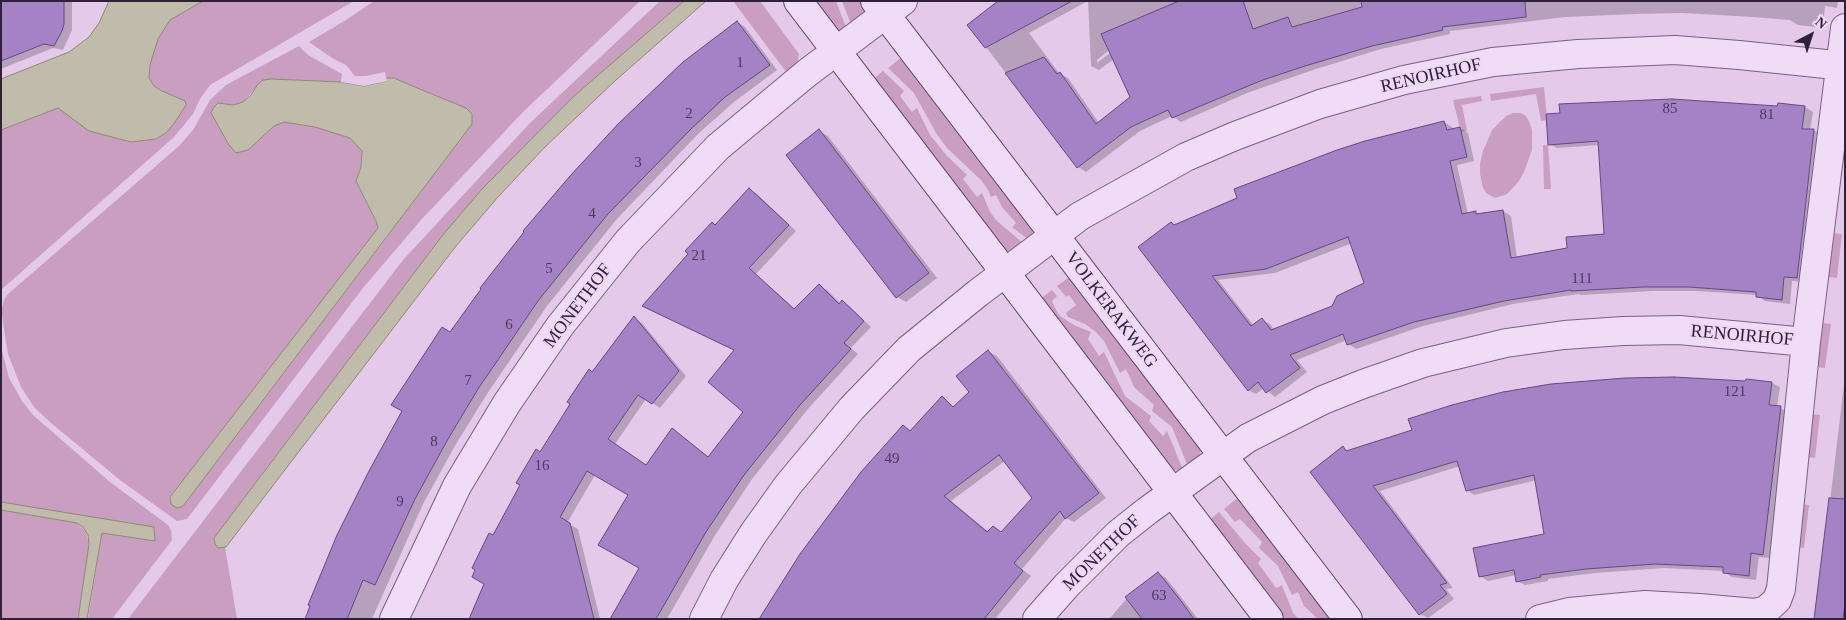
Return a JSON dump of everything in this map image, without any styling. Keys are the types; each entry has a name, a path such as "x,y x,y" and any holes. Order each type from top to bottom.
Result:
{"street":[{"path":"798,1 1269,619"},
{"name":"MONETHOF","path":"394,619 457,486 507,403 560,326 628,241 718,147 888,6"},
{"name":"VOLKERAKWEG","path":"888,6 1054,235 1348,619"},
{"name":"RENOIRHOF","path":"1540,619 1569,612 1645,605 1755,613 1766,610 1776,600 1781,589 1806,342 1842,66 1845,28"},
{"name":"RENOIRHOF","path":"1004,272 1080,216 1186,157 1320,104 1404,80 1492,62 1578,54 1675,50 1842,66"},
{"path":"704,619 724,580 753,534 788,485 852,408 909,348 1004,272"},
{"name":"RENOIRHOF","path":"1172,492 1248,438 1323,400 1423,363 1506,343 1564,335 1679,330 1806,342"},
{"name":"MONETHOF","path":"1037,619 1118,534 1172,492"}],"shaded area":[{"path":"109,1 203,1 170,20 158,39 150,65 149,78 154,86 185,101 186,105 166,133 156,139 131,142 89,131 58,108 1,130 1,79 69,52 89,37 99,23"},
{"path":"203,1 354,1 210,85 200,99 193,114 174,137 1,290 1,130 58,108 117,138 131,142 157,139 166,133 186,105 185,101 154,86 149,78 154,48 170,20"},
{"path":"374,1 640,1 523,112 421,220 363,288 187,519 177,521 120,480 34,407 21,387 8,354 2,316 4,300 8,294 179,146 193,130 210,100 226,85 299,46 308,55 342,74 341,82 263,80 243,102 233,105 218,103 214,107 212,113 229,145 248,150 274,126 284,122 315,127 350,138 362,151 361,167 356,181 378,228 170,497 175,507 183,506 461,139 466,108 394,78 386,78 385,72 355,76 346,65 309,42"},
{"path":"660,1 684,1 574,96 482,189 442,236 214,538 214,541 222,548 225,547 237,619 128,619 403,260 530,123"},
{"path":"684,1 706,1 616,80 545,147 498,197 456,246 226,547 218,548 214,538 442,236 482,189 574,96"},
{"path":"733,1 760,1 799,54 797,65 787,73"},
{"path":"808,1 836,1 847,30 837,31"},
{"path":"842,1 863,1 864,14 852,27"},
{"path":"903,56 1033,226 1029,240 1012,227 1016,223 1002,207 996,195 991,197 982,181 947,148 936,133 914,93 888,68"},
{"path":"883,71 904,91 900,96 912,112 917,108 930,135 947,156 967,175 963,179 977,197 982,193 990,212 996,220 1024,244 1012,251 1002,251 871,81"},
{"path":"386,78 394,78 466,108 472,114 472,124 183,506 175,507 171,504 170,497 378,228 356,181 361,167 362,151 350,138 315,127 284,122 274,126 248,150 236,153 229,145 211,113 218,103 233,105 243,102 263,80 341,82 364,86 386,81"},
{"path":"1544,87 1547,120 1541,121 1536,94 1491,101 1490,94"},
{"path":"1481,96 1482,101 1462,105 1467,131 1461,132 1453,100"},
{"path":"1513,113 1525,115 1529,121 1532,130 1532,150 1519,181 1507,194 1495,198 1486,193 1483,188 1480,164 1492,130 1506,116"},
{"path":"1543,145 1548,145 1551,189 1544,189"},
{"path":"1833,233 1842,234 1837,278 1828,277"},
{"path":"1071,276 1201,449 1198,459 1188,467 1172,427 1152,411 1154,405 1134,387 1126,369 1120,373 1104,341 1085,324 1068,317 1066,313 1076,305 1069,295 1066,297 1057,286"},
{"path":"1052,290 1057,296 1052,301 1060,316 1074,325 1091,332 1088,339 1099,356 1104,352 1125,396 1151,416 1149,421 1163,436 1167,431 1183,470 1173,470 1039,300"},
{"path":"1823,323 1831,324 1825,368 1817,367"},
{"path":"1,347 9,378 22,401 33,415 110,482 168,525 171,530 172,540 112,619 88,619 102,533 155,541 154,528 1,502"},
{"path":"1812,414 1820,415 1815,458 1807,457"},
{"path":"1240,496 1335,619 1318,619 1304,606 1298,592 1292,595 1278,566 1259,548 1262,542 1240,519 1235,522 1224,509"},
{"path":"1,502 154,527 155,541 102,533 87,619 78,619 89,544 88,535 83,527 77,523 1,510"},
{"path":"1801,504 1809,505 1804,548 1796,547"},
{"path":"1,510 77,523 86,532 89,544 78,619 1,619"},
{"path":"1219,512 1261,559 1258,563 1276,588 1282,585 1293,613 1299,619 1281,619 1208,521"}],"pier":[{"path":"386,76 387,81 364,86 341,82 341,80 364,84 384,79"}],"building":[{"path":"1,1 64,1 64,24 54,46 44,44 1,61"},
{"path":"998,1 1072,1 985,48 967,25"},
{"path":"1179,1 1243,1 1253,29 1288,17 1292,27 1362,7 1361,1 1525,1 1526,17 1442,27 1443,30 1372,46 1260,81 1172,118 1168,110 1131,127 1077,168 1005,73 1044,57 1057,74 1060,72 1096,124 1130,97 1101,34"},
{"path":"737,21 770,65 725,97 691,129 607,215 538,301 478,389 448,439 415,499 375,585 363,580 347,619 305,619 310,606 308,605 337,535 402,411 391,405 442,327 450,332 523,231 618,124 683,62"},
{"path":"1672,99 1777,106 1778,103 1805,106 1802,129 1814,129 1804,219 1797,278 1784,277 1782,300 1756,297 1756,292 1689,287 1643,287 1571,290 1504,301 1414,322 1347,345 1343,334 1290,355 1300,368 1266,393 1258,382 1248,391 1138,247 1171,222 1174,225 1237,198 1234,189 1337,150 1444,121 1447,130 1460,127 1467,157 1450,161 1462,214 1476,211 1476,214 1503,210 1511,258 1567,248 1566,237 1604,234 1598,141 1548,145 1546,114 1560,113 1559,104","holes":["1348,237 1364,283 1337,296 1332,306 1271,330 1262,318 1251,326 1212,276 1266,269"]},
{"path":"819,129 929,273 896,298 786,155"},
{"path":"749,188 789,225 749,268 794,309 819,284 839,304 842,300 864,321 844,343 851,349 800,405 744,475 706,532 656,619 610,619 639,568 598,545 628,495 587,471 560,517 570,523 594,619 469,619 484,584 472,577 475,570 472,568 489,533 493,535 520,485 516,483 536,449 540,452 570,404 567,402 589,369 592,372 634,316 679,371 652,404 638,395 608,439 646,465 672,428 708,457 743,412 708,382 734,350 642,306 688,254 685,251 712,222 715,225"},
{"path":"988,350 1099,493 1065,519 1060,511 1014,563 1023,571 984,619 759,619 800,554 861,472 903,425 910,431 942,396 953,407 969,392 956,376","holes":["999,455 1032,498 1001,532 993,526 987,532 944,496"]},
{"path":"1674,377 1745,381 1746,379 1772,382 1769,405 1781,406 1763,555 1751,553 1749,576 1723,573 1723,567 1655,564 1586,569 1540,575 1541,577 1516,582 1514,570 1479,577 1473,548 1544,534 1534,475 1466,491 1457,461 1373,486 1447,583 1440,585 1447,594 1419,615 1310,472 1343,446 1346,451 1412,430 1408,419 1452,405 1503,392 1551,384 1625,378"},
{"path":"1829,498 1845,499 1845,603 1843,619 1814,619"},
{"path":"1158,572 1194,619 1142,619 1125,597"}]}
